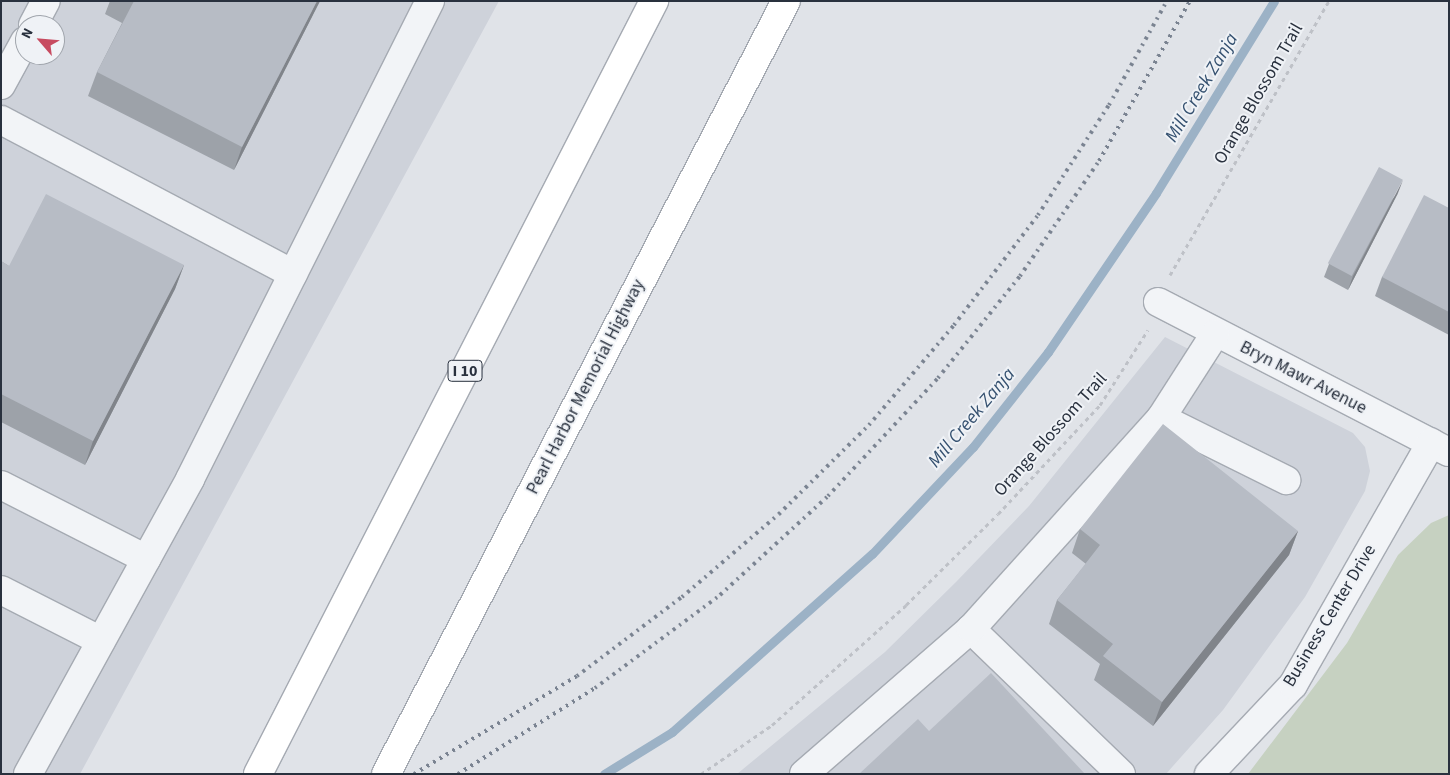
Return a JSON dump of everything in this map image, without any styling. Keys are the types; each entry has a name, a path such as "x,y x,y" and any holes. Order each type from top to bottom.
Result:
{"highway":[{"name":"I 10","path":"258,774 654,1"},
{"name":"Pearl Harbor Memorial Highway","path":"386,774 786,1"}],"street":[{"path":"38,15 46,1"},
{"path":"28,774 146,559 293,274 430,1"},
{"path":"1,85 15,59"},
{"path":"1,120 293,274"},
{"name":"Bryn Mawr Avenue","path":"1158,302 1215,334 1440,447"},
{"path":"804,774 971,629 1161,418 1215,334"},
{"path":"1161,418 1286,480"},
{"name":"Business Center Drive","path":"1209,774 1293,684 1440,447"},
{"path":"1,485 146,559"},
{"path":"1,590 101,641"},
{"path":"971,629 1121,774"}],"path":[{"name":"Orange Blossom Trail","path":"701,774 772,725 906,605 998,514 1100,405 1145,339 1158,302 1177,259 1329,1"}],"shaded area":[{"path":"1,1 499,1 80,774 1,774"},
{"path":"1165,337 1353,433 1365,447 1370,471 1365,491 1305,597 1223,710 1166,774 737,774 885,652 956,582 1029,506"}],"green space":[{"path":"1449,515 1449,774 1248,774 1347,643 1398,555 1431,523"}],"building":[{"path":"134,1 317,1 242,147 97,72"},
{"path":"1379,167 1403,180 1352,276 1328,263"},
{"path":"46,194 184,265 93,441 1,394 1,261 9,266"},
{"path":"1424,195 1449,208 1449,312 1382,277"},
{"path":"1163,424 1298,531 1162,702 1103,656 1113,644 1057,600 1100,545 1080,529"},
{"path":"991,673 1085,774 859,774 918,719 929,731"}],"waterway":[{"name":"Mill Creek Zanja","path":"604,774 672,732 872,554 973,447 1048,352 1156,193 1274,1"}],"railway":[{"path":"414,774 577,676 682,597 779,514 869,425 954,325 1038,215 1109,105 1167,1"},
{"path":"458,774 595,688 720,595 828,496 938,378 1020,276 1099,161 1190,1"}]}
